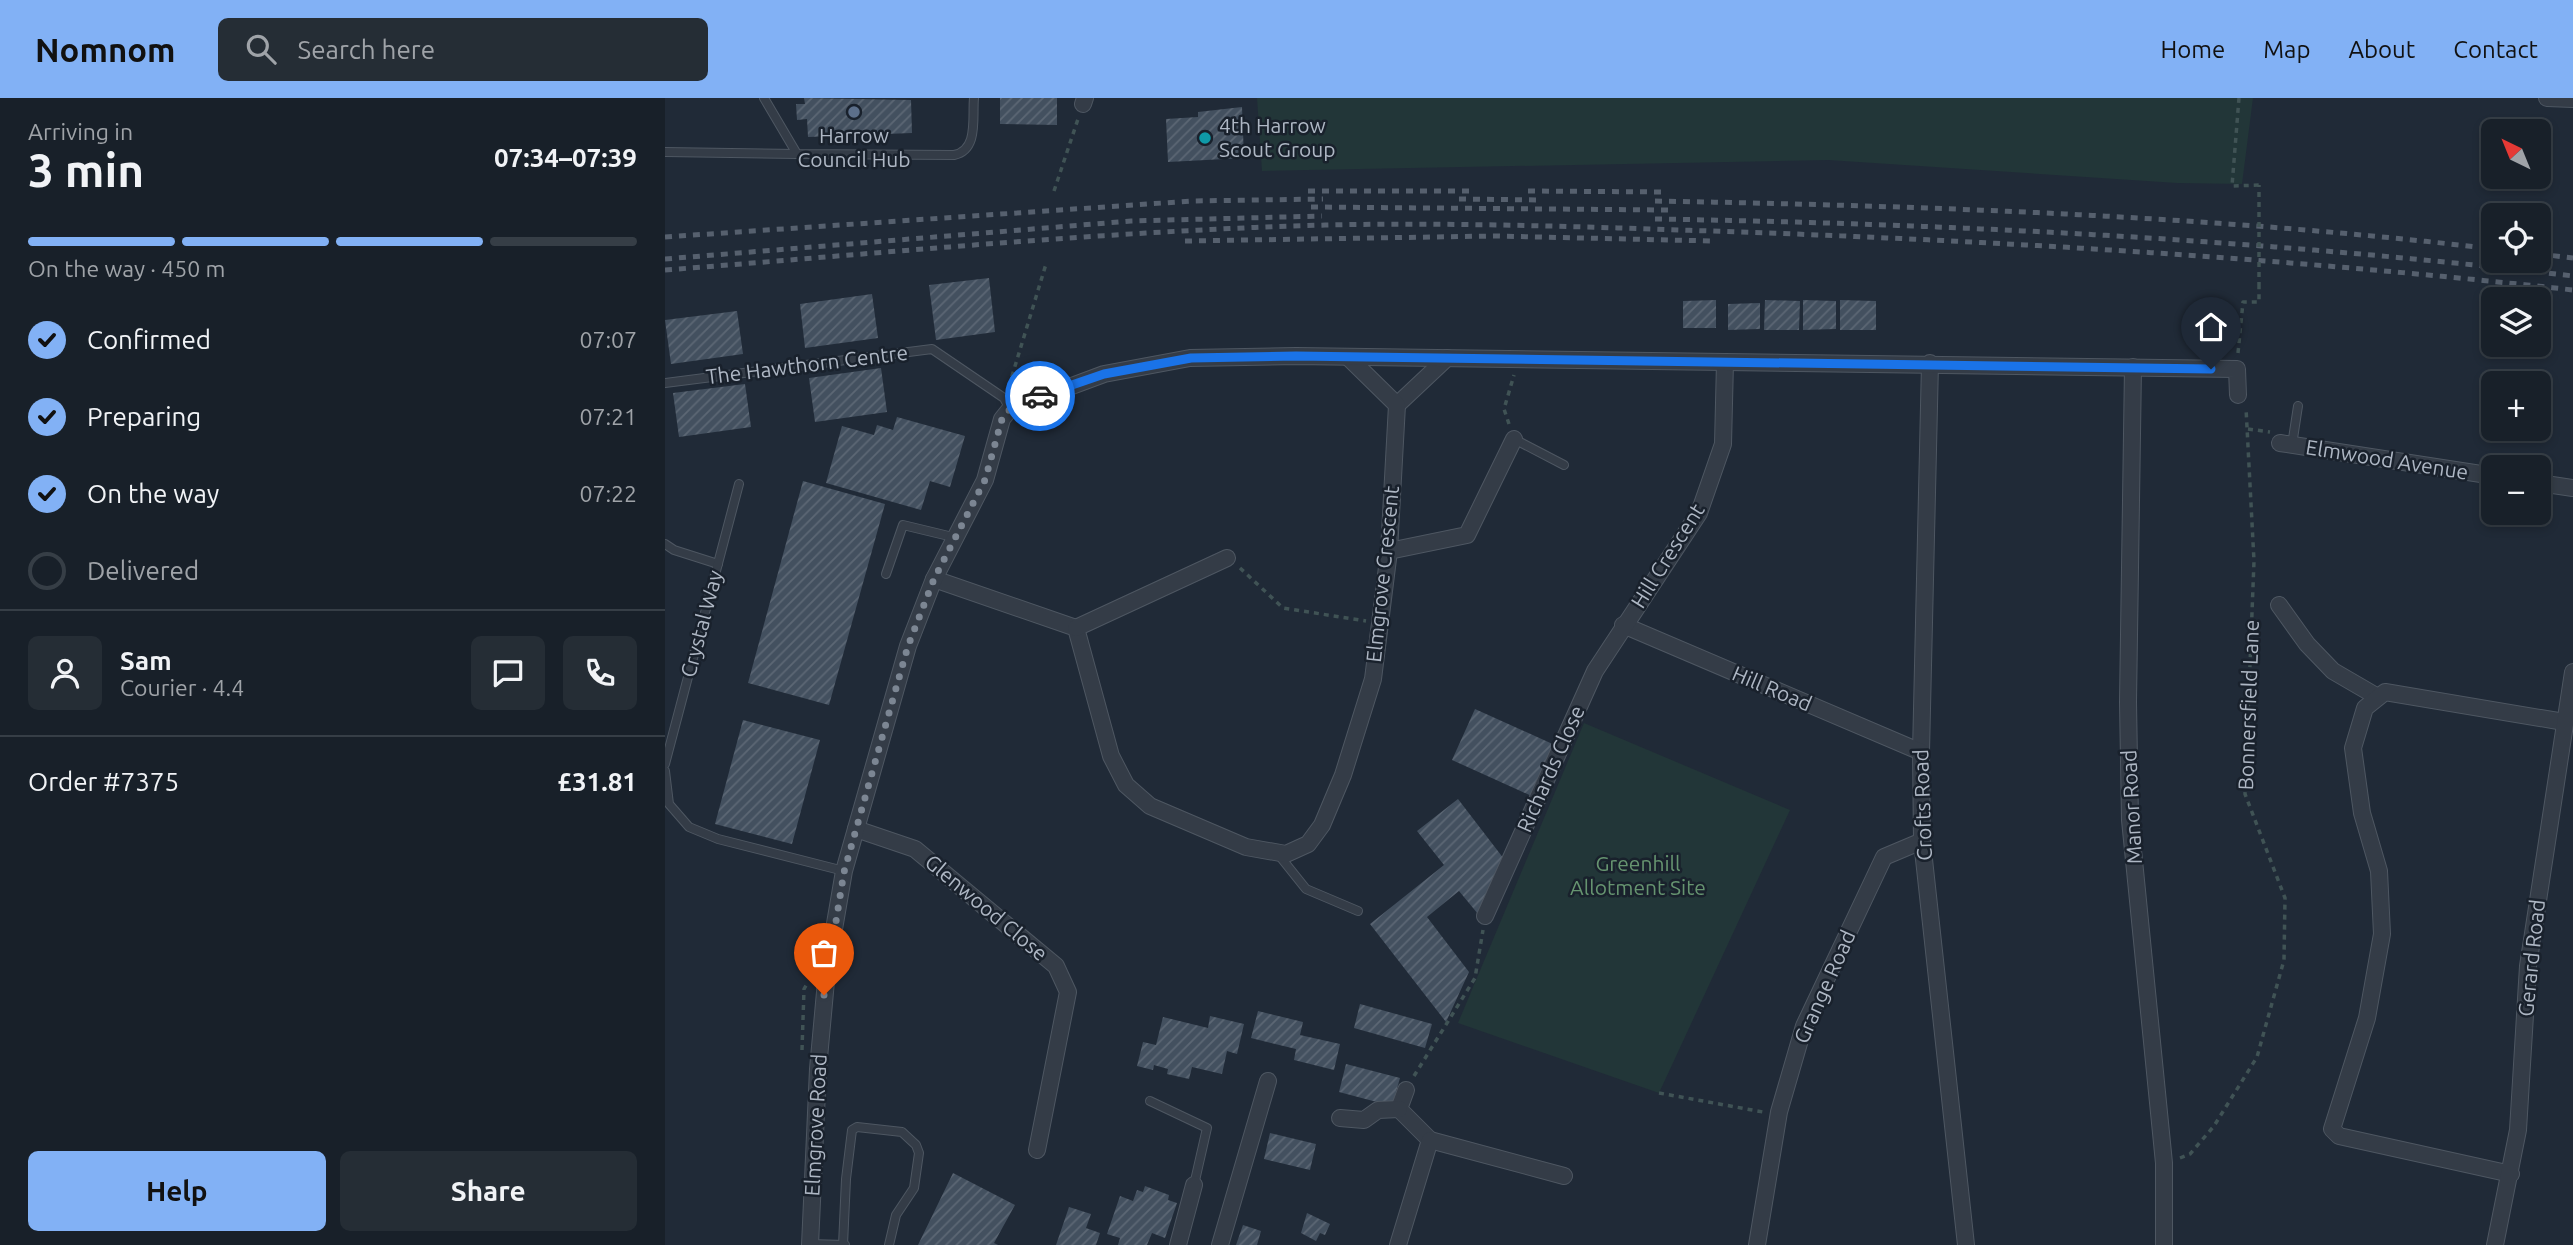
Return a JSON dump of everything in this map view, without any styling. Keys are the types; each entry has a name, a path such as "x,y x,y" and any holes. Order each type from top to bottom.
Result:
{"street":[{"path":"2547,98 2573,99"},
{"path":"1007,403 1104,374 1191,358 1348,357 2237,369 2242,401"},
{"path":"1348,357 1397,405 1447,358"},
{"name":"Hill Crescent","path":"1623,625 1699,513 1723,444 1725,362"},
{"name":"Crofts Road","path":"1930,363 1921,752 1922,841 1966,1245"},
{"name":"Manor Road","path":"2133,367 2128,702 2130,820 2164,1163 2164,1245"},
{"name":"Elmgrove Road","path":"810,1244 825,983 844,872 908,646 934,579 985,480 1007,403"},
{"name":"Elmgrove Crescent","path":"1076,628 1111,756 1126,785 1150,806 1246,847 1286,854 1308,844 1322,825 1343,775 1373,679 1389,551 1397,405"},
{"path":"1389,551 1467,536 1514,439"},
{"name":"Elmwood Avenue","path":"2286,444 2481,474"},
{"path":"2551,485 2573,488"},
{"path":"934,579 1076,628 1227,558"},
{"path":"2279,605 2307,644 2333,671 2376,696"},
{"name":"Hill Road","path":"1623,625 1921,752"},
{"name":"Richards Close","path":"1485,916 1595,671 1623,625"},
{"name":"Gerard Road","path":"2495,1245 2518,1130 2528,966 2573,672"},
{"path":"2511,1174 2339,1136 2332,1129 2367,1018 2382,934 2379,871 2362,813 2353,748 2365,708 2376,696 2385,692 2564,722"},
{"name":"Glenwood Close","path":"856,829 915,849 1056,967 1068,992 1037,1150"},
{"name":"Grange Road","path":"1757,1245 1779,1112 1804,1026 1884,858 1922,841"},
{"path":"1220,1245 1268,1081"},
{"path":"1399,1109 1406,1090"},
{"path":"1341,1118 1364,1120 1378,1110 1399,1109 1430,1140 1564,1176"},
{"path":"1398,1245 1430,1140"},
{"path":"1178,1245 1194,1185"}],"lane":[{"path":"764,98 797,154"},
{"path":"665,152 961,154 972,138 974,98"},
{"name":"The Hawthorn Centre","path":"665,383 932,349 1007,403"},
{"path":"2286,444 2298,406"},
{"path":"1514,439 1564,466"},
{"name":"Crystal Way","path":"665,764 739,484"},
{"path":"886,574 903,525 957,538"},
{"path":"665,544 674,550 718,564"},
{"path":"665,771 669,804 689,827 718,839 844,872"},
{"path":"1277,852 1306,889 1358,911"},
{"path":"1150,1101 1207,1128 1194,1185"},
{"path":"810,1244 845,1245 846,1179 852,1130 857,1127 902,1132 916,1144 919,1153 915,1188 896,1215 889,1245"}],"path":[{"path":"2237,369 2243,302 2259,302 2259,185 2232,186 2239,98"},
{"path":"1054,191 1084,101"},
{"path":"1007,403 1046,264"},
{"path":"1514,439 1504,409 1523,359"},
{"path":"1012,379 1018,390"},
{"name":"Bonnersfield Lane","path":"2164,1163 2190,1154 2206,1136 2257,1057 2284,960 2285,898 2245,794 2254,561 2248,438 2242,401"},
{"path":"1227,558 1283,608 1381,624"},
{"path":"1406,1090 1475,978 1485,916"},
{"path":"1659,1093 1779,1112"}],"green space":[{"path":"1257,98 2253,98 2242,184 2177,183 1828,160 1262,171"},
{"name":"Greenhill Allotment Site","path":"1584,723 1790,810 1659,1093 1458,1023"}],"building":[{"name":"Harrow Council Hub","path":"804,98 911,100 912,133 808,137 807,119 797,120 796,104 805,104"},
{"path":"1000,98 1057,98 1057,125 1000,124"},
{"name":"4th Harrow Scout Group","path":"1242,107 1244,158 1168,162 1166,119 1198,117 1198,112"},
{"path":"989,278 995,332 936,340 929,285"},
{"path":"872,294 878,338 805,348 800,304"},
{"path":"1716,300 1716,328 1683,328 1683,301"},
{"path":"1765,300 1800,301 1799,330 1764,330"},
{"path":"1803,300 1836,301 1836,329 1803,330"},
{"path":"1840,300 1876,301 1876,330 1840,330"},
{"path":"1760,303 1760,329 1728,330 1728,304"},
{"path":"737,311 743,354 671,364 665,320"},
{"path":"881,368 887,412 815,422 809,378"},
{"path":"745,384 751,427 679,437 673,393"},
{"path":"897,417 965,436 950,487 930,481 921,510 826,483 842,426 874,435 877,425 893,430"},
{"path":"803,481 885,504 829,705 748,683"},
{"path":"1475,709 1557,746 1534,797 1452,760"},
{"path":"743,720 820,740 792,844 715,824"},
{"path":"1458,799 1504,859 1478,914 1459,891 1427,917 1469,972 1446,1022 1370,924 1444,865 1417,831"},
{"path":"1360,1004 1432,1024 1425,1048 1354,1028"},
{"path":"1258,1011 1303,1022 1300,1035 1340,1044 1334,1070 1294,1060 1296,1049 1251,1038"},
{"path":"1210,1016 1244,1024 1237,1054 1227,1051 1222,1074 1192,1067 1189,1079 1167,1074 1168,1069 1154,1065 1153,1070 1137,1066 1143,1042 1156,1045 1163,1017 1208,1028"},
{"path":"1346,1064 1400,1078 1392,1106 1339,1092"},
{"path":"1270,1133 1316,1144 1310,1170 1264,1159"},
{"path":"953,1173 1015,1205 994,1243 998,1245 918,1245"},
{"path":"1145,1186 1169,1195 1168,1200 1177,1203 1165,1238 1152,1233 1147,1245 1118,1245 1120,1238 1107,1234 1120,1196 1133,1201 1137,1190 1143,1192"},
{"path":"1069,1207 1091,1214 1086,1228 1100,1233 1096,1245 1056,1245"},
{"path":"1307,1213 1330,1224 1325,1235 1320,1233 1316,1241 1301,1233"},
{"path":"1243,1225 1261,1231 1257,1245 1236,1245"}],"railway":[{"path":"1308,191 1472,191"},
{"path":"1528,191 1668,192"},
{"path":"665,237 1192,201 1323,199"},
{"path":"1459,199 1540,200"},
{"path":"1655,201 2075,214 2285,228 2481,248"},
{"path":"1311,207 1668,210"},
{"path":"665,259 1131,221 1322,216"},
{"path":"1655,219 1885,225 2229,243 2573,276"},
{"path":"665,270 1160,232 1326,225 1437,224 1768,233 1970,242 2271,261 2573,290"},
{"path":"1185,241 1495,236 1713,241"},
{"path":"2551,255 2573,258"}],"way so far":[{"path":"824,995 844,872 876,751 908,646 934,579 985,480 1002,419 1010,409 1040,396"}],"place":[{"name":"Harrow Council Hub","path":"854,112"},
{"name":"4th Harrow Scout Group","path":"1205,138"}],"route":[{"path":"1040,396 1104,374 1191,358 1296,356 2211,369"}]}
